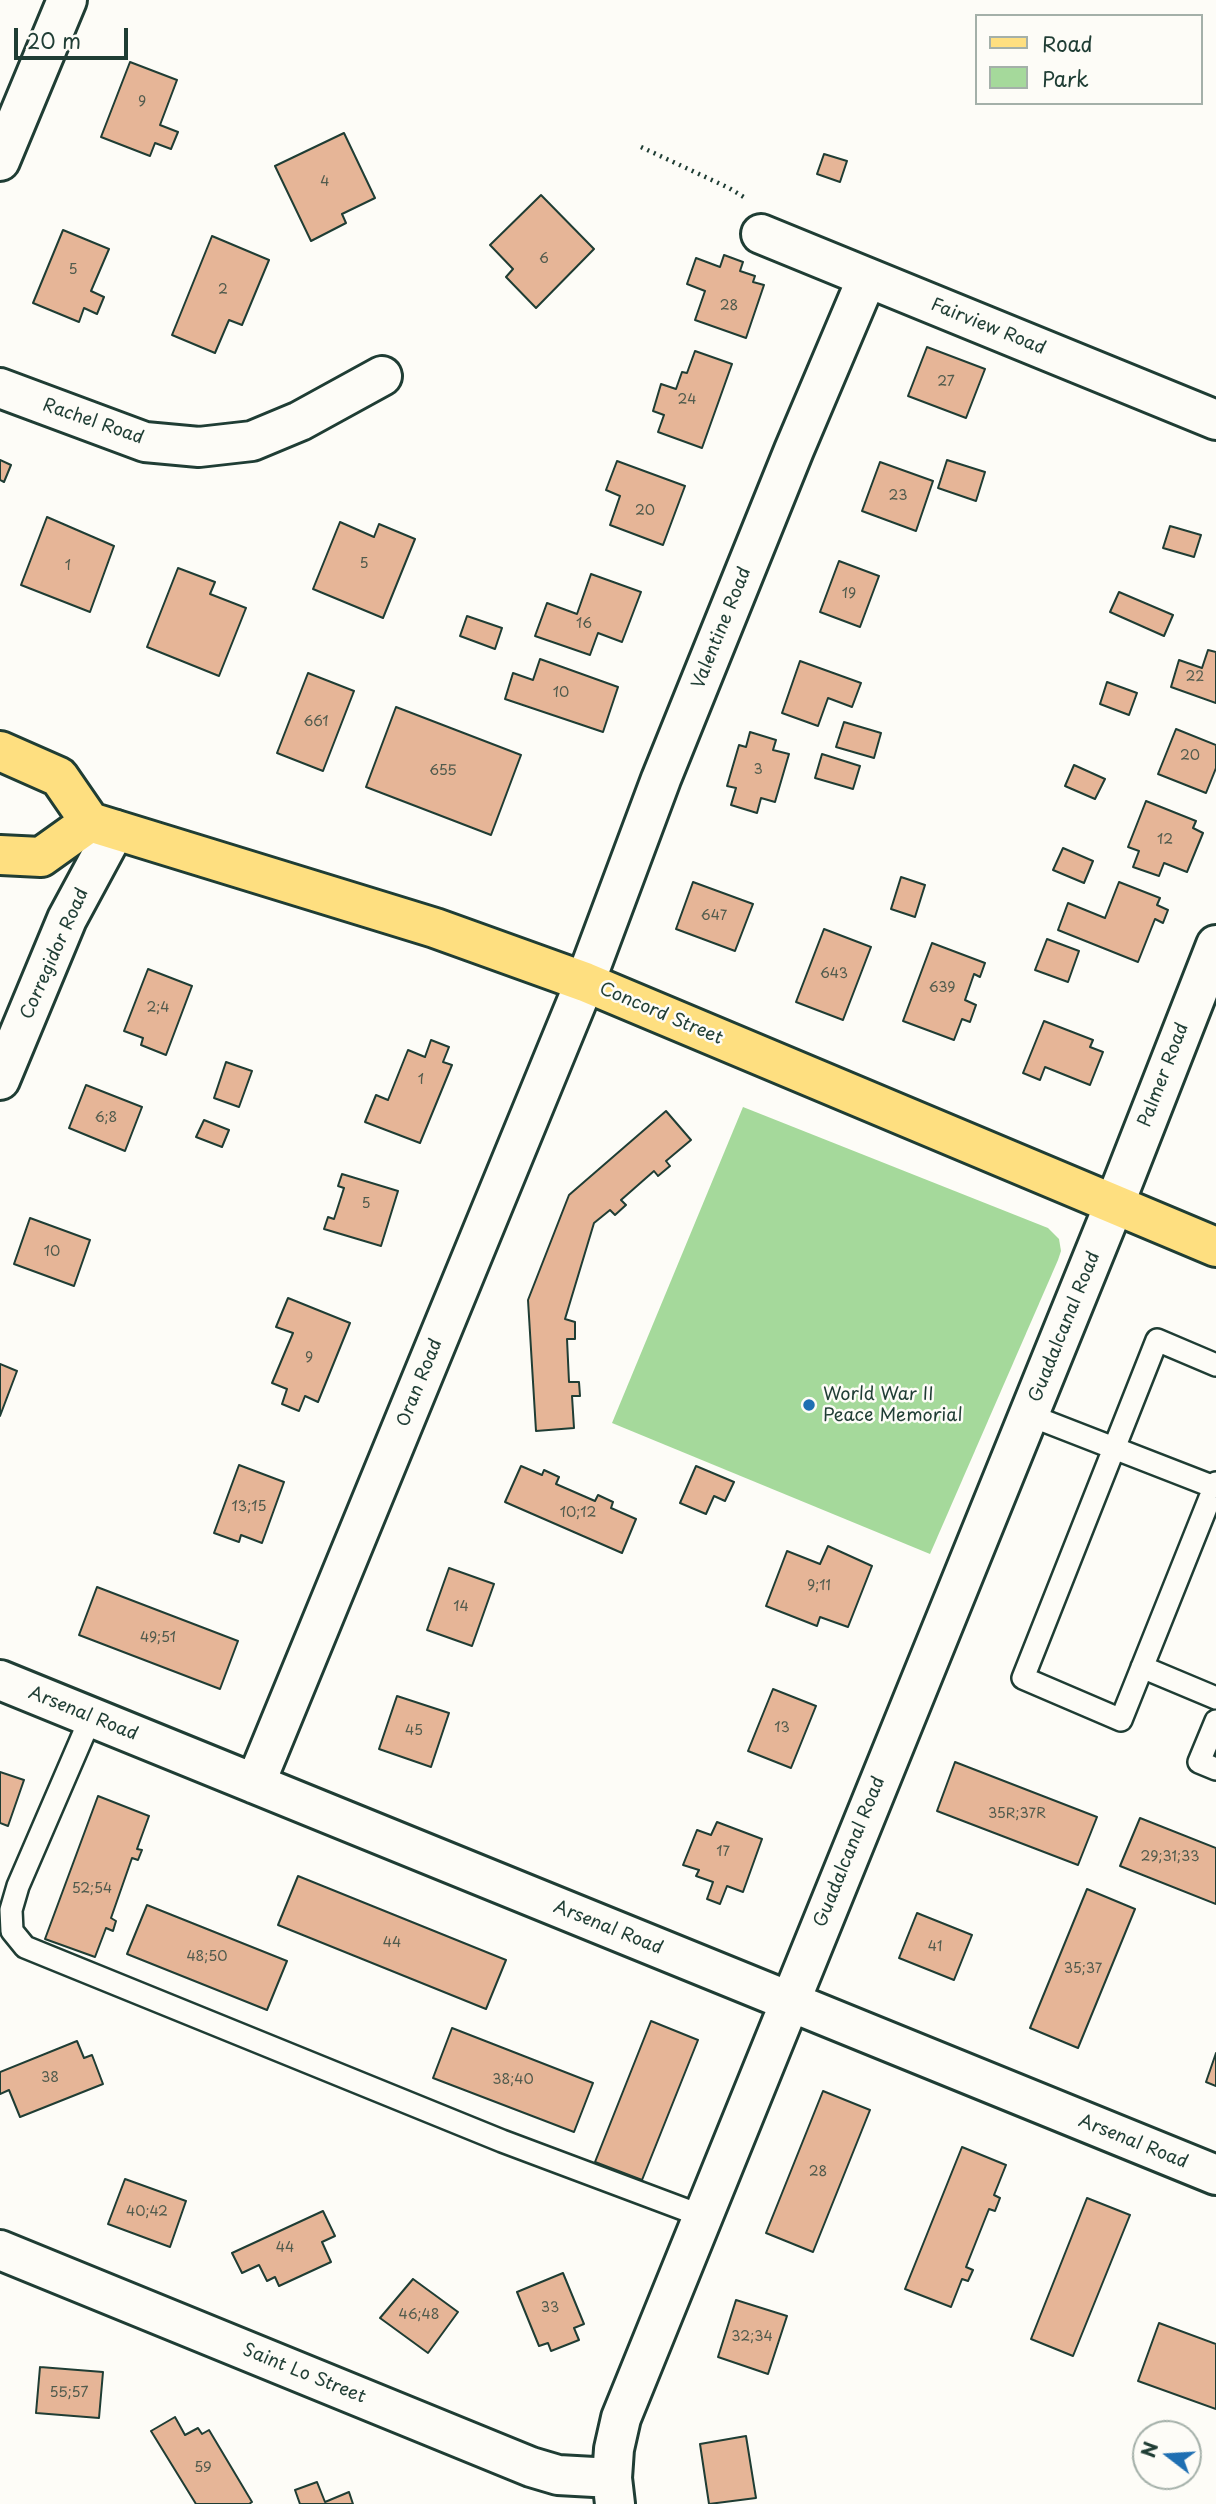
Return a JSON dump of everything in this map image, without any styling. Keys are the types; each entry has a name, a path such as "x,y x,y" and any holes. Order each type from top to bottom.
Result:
{"main road":[{"path":"0,751 59,777 102,826 41,857 0,855"},
{"name":"Concord Street","path":"102,826 435,928 585,982 1216,1247"}],"street":[{"path":"0,161 67,0"},
{"name":"Fairview Road","path":"761,234 1216,420"},
{"name":"Valentine Road","path":"585,982 717,640 867,278"},
{"name":"Rachel Road","path":"0,388 145,442 200,447 252,441 300,421 382,376"},
{"name":"Corregidor Road","path":"0,1080 67,919 102,826"},
{"name":"Palmer Road","path":"1114,1205 1216,945"},
{"name":"Oran Road","path":"255,1784 585,982"},
{"name":"Guadalcanal Road","path":"614,2491 614,2449 621,2418 1114,1205"},
{"name":"Arsenal Road","path":"0,1680 1216,2175"},
{"name":"Saint Lo Street","path":"0,2250 531,2467 584,2479 614,2491"}],"lane":[{"path":"1029,1415 1114,1448 1215,1485 1121,1720 1024,1678 1114,1448 1157,1340 1216,1364"},
{"path":"1142,1667 1216,1698"},
{"path":"91,1717 18,1886 12,1910 12,1931 25,1947 502,2141 702,2216"},
{"path":"1216,1721 1199,1762 1216,1769"}],"path":[{"path":"641,147 729,188 748,200 760,216 761,234"}],"green space":[{"path":"743,1107 1048,1228 1059,1239 1061,1251 1058,1260 930,1554 612,1423"}],"building":[{"path":"130,62 177,80 160,125 178,132 171,149 155,143 150,156 101,137"},
{"path":"344,133 375,198 342,214 346,223 311,241 275,166"},
{"path":"824,154 847,161 840,182 817,174"},
{"path":"541,195 594,249 536,308 506,277 513,269 490,245"},
{"path":"63,230 109,249 91,291 104,297 97,314 84,308 79,322 33,303"},
{"path":"212,236 269,260 242,325 229,320 215,353 172,335"},
{"path":"724,255 743,262 740,271 755,276 753,282 764,285 746,338 695,320 705,291 687,284 696,258 720,267"},
{"path":"927,347 985,369 966,418 908,396"},
{"path":"695,351 732,364 702,448 658,432 664,415 653,411 661,384 676,389 682,372 687,373"},
{"path":"0,460 11,465 4,482 0,480"},
{"path":"947,460 985,472 976,501 938,488"},
{"path":"617,461 685,486 663,545 610,525 620,496 606,490"},
{"path":"880,462 933,481 916,531 862,511"},
{"path":"47,517 114,546 90,612 21,585"},
{"path":"340,522 374,537 379,524 415,539 383,618 313,589"},
{"path":"1170,526 1201,535 1194,557 1163,548"},
{"path":"839,561 879,576 860,627 820,612"},
{"path":"178,568 215,582 210,594 246,608 219,676 147,647"},
{"path":"591,574 641,592 622,642 598,633 590,655 535,636 547,603 577,614"},
{"path":"1119,592 1173,615 1164,636 1110,612"},
{"path":"467,616 502,628 495,649 460,636"},
{"path":"1208,650 1216,652 1216,703 1171,687 1179,660 1202,668"},
{"path":"540,659 618,687 603,732 505,699 513,673 533,680"},
{"path":"800,661 861,683 852,707 828,698 818,726 782,713"},
{"path":"308,673 354,691 323,771 277,753"},
{"path":"1107,682 1137,693 1129,715 1100,704"},
{"path":"396,707 521,755 491,835 366,787"},
{"path":"844,722 881,733 874,758 836,747"},
{"path":"1176,729 1216,745 1216,768 1206,793 1158,774"},
{"path":"750,732 776,740 773,750 789,754 775,802 761,798 757,813 731,805 736,788 727,786 739,745 746,747"},
{"path":"822,754 860,766 853,789 815,778"},
{"path":"1074,765 1105,779 1095,799 1065,786"},
{"path":"1146,801 1196,821 1193,828 1203,833 1187,872 1164,863 1159,876 1133,867 1139,851 1128,847"},
{"path":"1063,848 1093,861 1084,883 1053,870"},
{"path":"901,877 925,885 915,917 891,909"},
{"path":"693,882 753,904 735,951 676,929"},
{"path":"1119,882 1160,898 1157,905 1168,910 1163,923 1155,919 1138,962 1058,930 1068,903 1105,918"},
{"path":"824,929 871,947 843,1020 796,1002"},
{"path":"1047,939 1079,951 1068,982 1035,970"},
{"path":"932,943 985,963 980,977 974,974 965,1000 976,1005 970,1022 962,1019 954,1040 903,1021"},
{"path":"148,969 192,986 166,1055 141,1045 143,1038 124,1031"},
{"path":"1044,1021 1093,1040 1090,1047 1103,1052 1090,1085 1045,1067 1040,1080 1023,1073"},
{"path":"431,1040 449,1047 443,1062 452,1065 420,1143 365,1122 376,1095 388,1100 408,1050 425,1057"},
{"path":"226,1062 252,1071 239,1107 214,1098"},
{"path":"86,1085 142,1107 125,1151 69,1128"},
{"path":"666,1111 691,1140 666,1161 670,1166 658,1176 654,1171 621,1200 626,1205 615,1215 610,1210 594,1223 565,1319 575,1322 575,1339 567,1339 569,1382 579,1382 580,1396 572,1396 574,1428 536,1431 528,1300 569,1195"},
{"path":"204,1120 229,1130 222,1147 196,1137"},
{"path":"342,1174 398,1191 381,1246 324,1229 328,1217 334,1219 344,1188 338,1186"},
{"path":"30,1218 90,1240 74,1286 14,1264"},
{"path":"288,1298 350,1323 318,1402 305,1396 299,1411 282,1404 287,1389 272,1383 293,1333 276,1327"},
{"path":"0,1364 17,1371 0,1416"},
{"path":"239,1465 284,1482 262,1543 241,1535 239,1542 214,1533"},
{"path":"521,1466 542,1475 544,1470 559,1477 556,1484 595,1501 598,1495 613,1502 611,1508 636,1519 622,1553 505,1502"},
{"path":"696,1466 734,1482 725,1501 714,1496 706,1514 680,1503"},
{"path":"828,1546 872,1566 848,1627 820,1617 817,1626 766,1606 787,1551 820,1564"},
{"path":"449,1568 494,1584 472,1646 427,1630"},
{"path":"97,1587 238,1641 220,1689 79,1635"},
{"path":"773,1689 816,1706 791,1768 748,1751"},
{"path":"397,1696 449,1713 431,1767 379,1749"},
{"path":"955,1762 1097,1817 1078,1865 937,1811"},
{"path":"0,1772 24,1780 8,1826 0,1823"},
{"path":"98,1796 149,1816 137,1849 142,1850 138,1860 132,1858 111,1918 116,1921 113,1931 106,1928 95,1957 45,1939"},
{"path":"1140,1818 1216,1848 1216,1904 1120,1866"},
{"path":"717,1822 762,1839 743,1892 727,1886 720,1904 707,1899 713,1882 696,1876 699,1870 683,1865 697,1830 711,1835"},
{"path":"298,1876 506,1960 486,2009 278,1925"},
{"path":"1087,1889 1135,1909 1078,2048 1030,2028"},
{"path":"147,1905 287,1961 267,2010 127,1954"},
{"path":"917,1913 972,1935 954,1980 899,1958"},
{"path":"651,2021 698,2040 642,2180 595,2162"},
{"path":"452,2028 593,2083 574,2132 433,2078"},
{"path":"77,2041 84,2058 92,2055 103,2084 20,2117 9,2090 0,2094 0,2072"},
{"path":"1216,2053 1216,2086 1206,2082"},
{"path":"823,2091 870,2110 813,2252 766,2233"},
{"path":"962,2147 1006,2165 994,2195 1000,2198 995,2211 989,2209 966,2267 973,2270 968,2281 962,2279 951,2307 905,2289"},
{"path":"125,2179 186,2201 170,2247 108,2224"},
{"path":"1087,2198 1130,2215 1073,2356 1031,2339"},
{"path":"323,2211 335,2236 322,2242 331,2262 279,2286 275,2277 267,2281 259,2265 242,2273 232,2253"},
{"path":"563,2273 584,2324 574,2328 579,2340 551,2351 548,2343 539,2346 517,2292"},
{"path":"413,2279 458,2312 428,2353 380,2318"},
{"path":"736,2300 787,2316 768,2374 718,2357"},
{"path":"1159,2323 1216,2344 1216,2409 1138,2381"},
{"path":"40,2367 103,2372 99,2418 36,2413"},
{"path":"175,2417 185,2435 198,2428 202,2434 209,2430 252,2502 196,2504 151,2431"},
{"path":"746,2436 756,2498 709,2504 700,2444"},
{"path":"317,2482 325,2502 349,2492 353,2504 300,2504 295,2490"}],"place":[{"name":"World War II Peace Memorial","path":"809,1405"}]}
